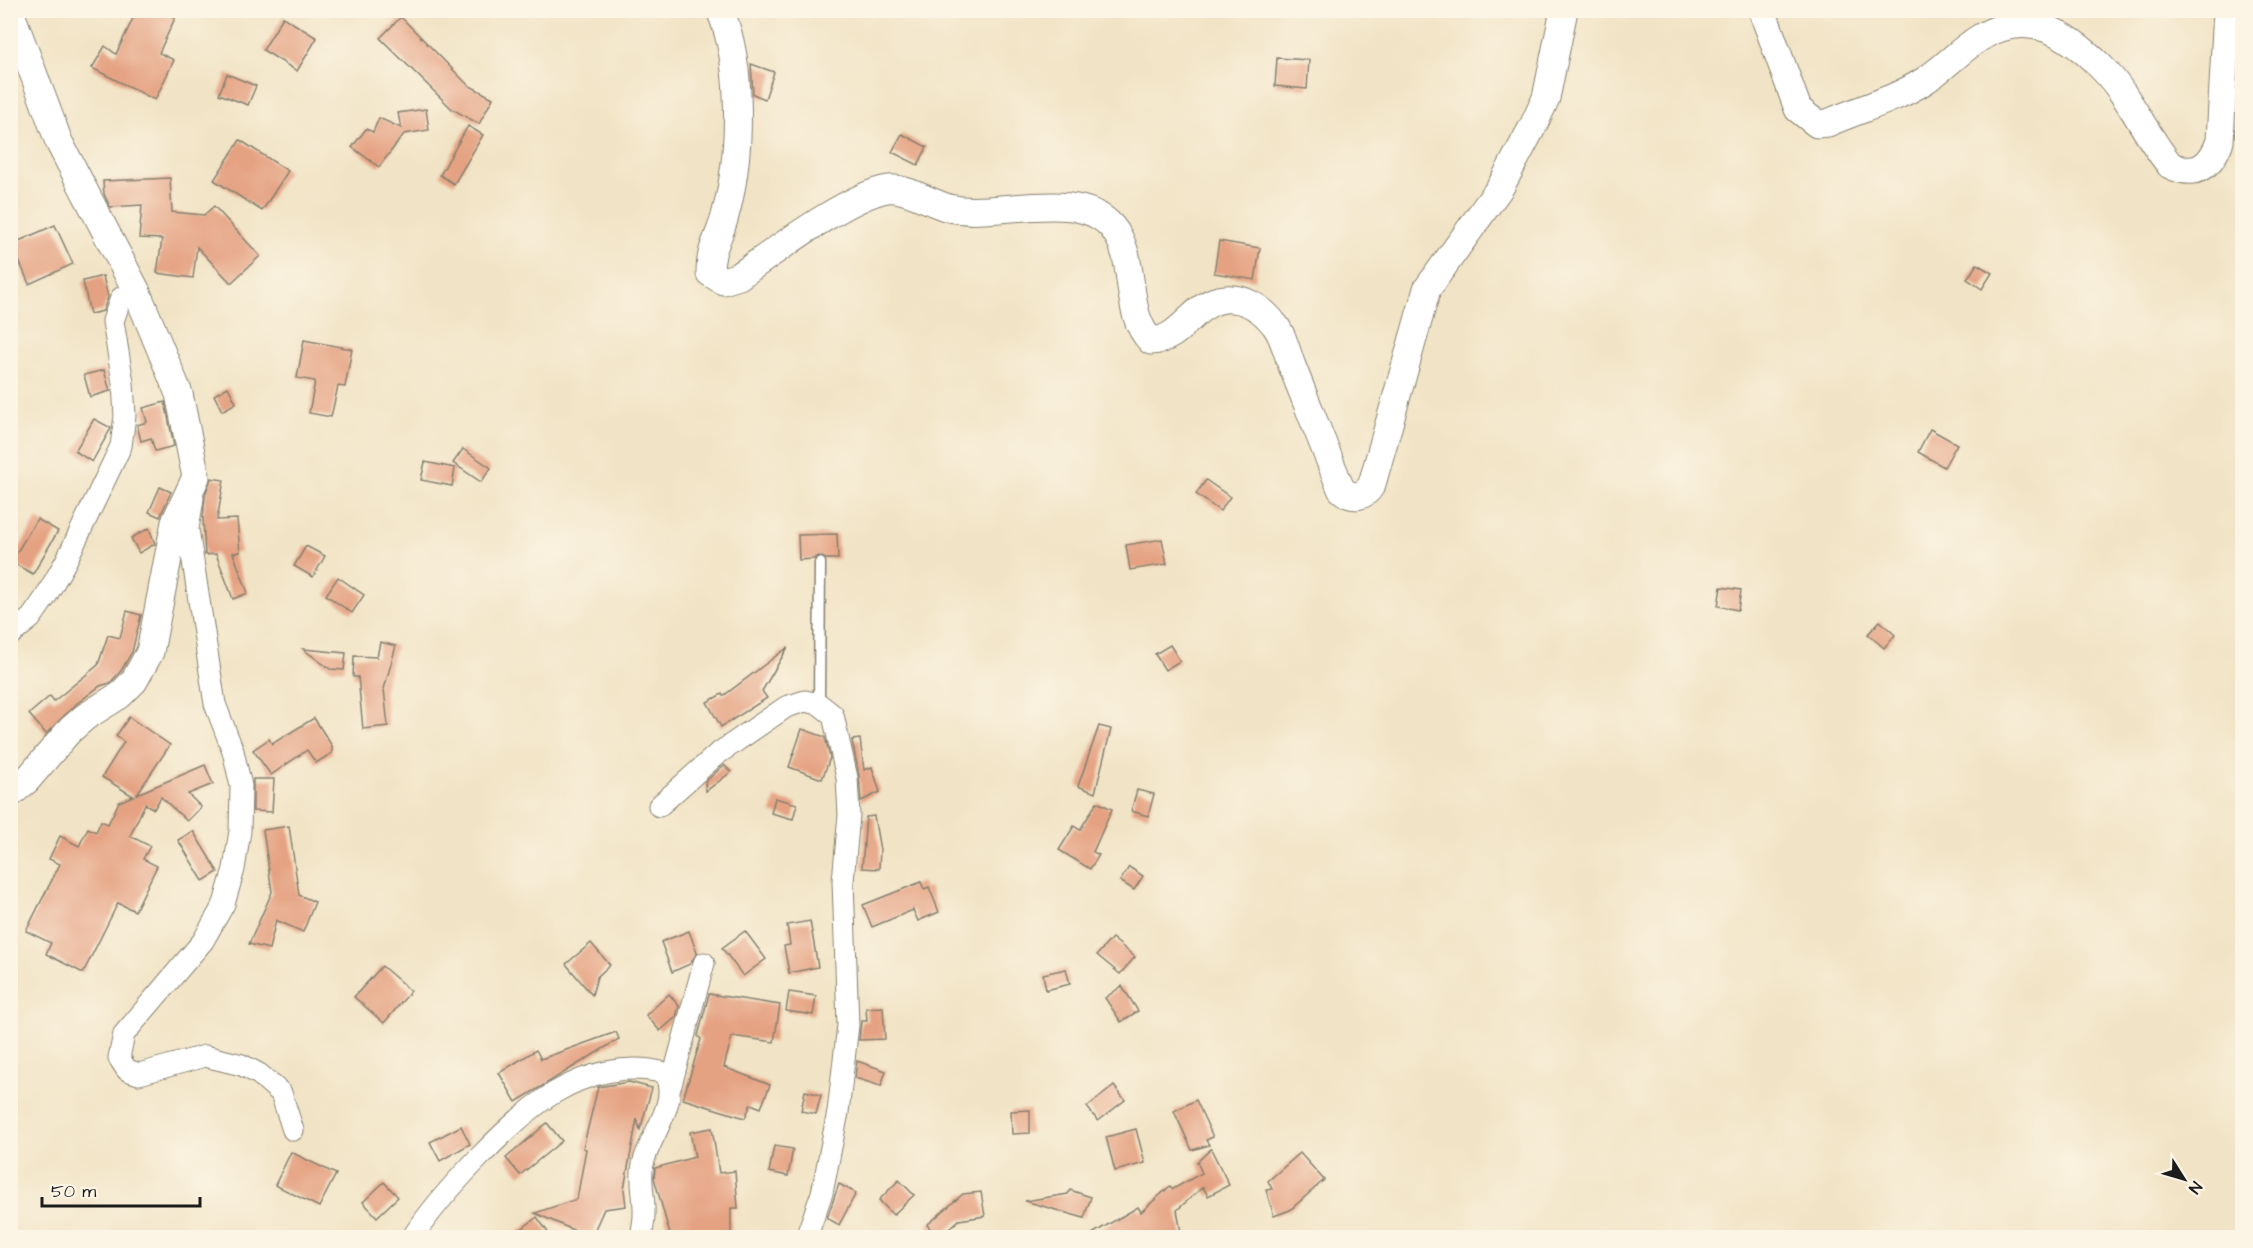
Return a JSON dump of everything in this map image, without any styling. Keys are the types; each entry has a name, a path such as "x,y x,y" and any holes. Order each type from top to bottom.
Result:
{"street":[{"path":"720,10 736,66 736,122 732,186 725,218 710,255 710,273 723,281 739,276 827,218 869,195 891,188 950,208 1000,210 1067,206 1095,214 1112,226 1124,245 1140,330 1151,341 1163,341 1173,335 1194,315 1216,301 1235,298 1250,303 1275,325 1341,489 1346,494 1360,496 1367,493 1372,484 1427,289 1501,186 1538,116 1546,98 1564,10"},
{"path":"1762,10 1798,109 1817,124 1828,123 1905,92 1925,81 1978,39 2000,28 2016,23 2036,24 2060,34 2103,68 2170,165 2181,171 2194,172 2206,167 2214,157 2220,141 2227,10"},
{"path":"10,11 59,142 136,290 179,394 196,477 188,530 215,704 233,751 241,786 240,831 234,869 224,904 203,941 124,1034 119,1058 128,1070 139,1074 205,1056 242,1065 259,1074 281,1093 293,1130"},
{"path":"10,634 31,618 45,598 66,561 121,446 125,405 113,321 121,298 136,290"},
{"path":"10,794 27,780 69,731 85,717 120,695 134,681 150,652 175,522 196,477"},
{"path":"659,806 716,755 786,707 805,701 819,704 833,715 847,778 849,814 843,881 848,1025 836,1124 822,1193 806,1238"},
{"path":"640,1238 644,1214 640,1181 644,1161 664,1114 704,963"},
{"path":"412,1238 425,1218 489,1148 554,1093 593,1076 620,1069 648,1069 665,1073 671,1085"}],"lane":[{"path":"819,704 820,563"}],"building":[{"path":"137,10 160,10 175,18 159,53 174,60 155,100 92,68 105,46 116,54"},
{"path":"283,17 317,38 297,71 263,50"},
{"path":"401,17 468,85 493,98 479,124 452,109 380,38"},
{"path":"1277,58 1309,60 1307,89 1275,86"},
{"path":"751,64 774,72 765,99 753,94"},
{"path":"227,74 256,86 248,105 219,94"},
{"path":"426,109 429,130 404,134 379,167 352,147 366,129 373,132 379,118 401,128 398,113"},
{"path":"468,126 483,135 454,184 440,175"},
{"path":"902,134 927,147 918,165 892,152"},
{"path":"240,140 288,171 262,211 214,180"},
{"path":"170,178 172,212 204,215 214,206 260,256 231,283 197,247 193,278 157,273 162,239 139,238 142,205 110,207 104,194 103,181"},
{"path":"55,225 73,264 29,284 12,244"},
{"path":"1219,241 1260,248 1255,280 1214,273"},
{"path":"1977,264 1992,273 1982,289 1967,279"},
{"path":"103,276 108,297 103,311 90,314 83,281"},
{"path":"304,340 352,349 345,387 338,386 331,417 309,413 315,381 297,378"},
{"path":"104,370 110,391 90,397 84,375"},
{"path":"228,387 236,403 222,411 214,395"},
{"path":"165,402 174,446 155,451 151,438 141,441 137,425 147,422 143,408"},
{"path":"94,419 111,428 92,462 75,451"},
{"path":"1930,429 1957,444 1944,467 1918,452"},
{"path":"463,449 491,468 481,482 453,463"},
{"path":"425,462 455,468 452,486 421,480"},
{"path":"211,478 224,480 217,520 237,519 240,552 233,553 248,593 233,599 216,554 205,555 203,519 205,495"},
{"path":"1206,480 1230,497 1220,511 1196,494"},
{"path":"160,487 171,492 160,517 149,512"},
{"path":"37,519 58,531 33,574 11,562"},
{"path":"149,528 155,544 139,553 131,538"},
{"path":"837,534 838,559 826,559 819,556 799,560 798,535"},
{"path":"1162,539 1167,564 1130,570 1126,545"},
{"path":"306,546 325,556 313,577 294,566"},
{"path":"338,577 364,595 352,613 326,595"},
{"path":"1721,587 1741,590 1738,610 1718,606"},
{"path":"127,611 141,615 132,652 121,671 110,683 100,686 75,705 46,734 29,714 50,696 54,701 98,665 108,635 120,638"},
{"path":"1880,621 1895,635 1884,648 1868,634"},
{"path":"380,642 396,646 384,689 388,726 363,729 358,677 353,677 354,656 377,657"},
{"path":"1170,645 1180,661 1165,670 1155,654"},
{"path":"788,647 762,691 767,698 721,727 707,702 722,694 723,696"},
{"path":"303,649 346,653 344,670 330,669"},
{"path":"129,717 170,745 137,794 205,765 213,784 188,794 201,807 187,821 161,797 154,809 145,804 130,836 150,846 143,859 157,866 135,911 118,903 83,973 46,954 51,943 26,931 60,864 49,859 60,836 79,846 88,828 96,832 101,821 108,824 119,802 133,796 102,777 124,742 116,736"},
{"path":"314,718 332,746 332,753 316,763 307,750 271,775 253,750 269,739 272,744"},
{"path":"1099,726 1111,729 1095,793 1078,786"},
{"path":"802,729 825,737 830,758 822,779 789,767"},
{"path":"860,739 864,770 872,767 880,792 861,801 859,775 852,740"},
{"path":"724,765 731,772 706,791 705,782"},
{"path":"253,779 274,779 272,812 253,811"},
{"path":"1137,790 1154,794 1148,816 1131,811"},
{"path":"775,798 797,804 793,819 771,813"},
{"path":"1097,802 1112,809 1093,852 1099,855 1090,869 1059,850 1074,826 1080,830"},
{"path":"874,816 880,850 879,869 862,868 866,817"},
{"path":"289,826 299,895 315,902 303,932 276,920 269,949 249,944 272,892 263,830"},
{"path":"193,831 218,872 203,881 178,840"},
{"path":"1129,867 1143,876 1134,890 1120,881"},
{"path":"921,882 924,889 929,887 939,912 918,921 913,910 872,927 863,905"},
{"path":"810,921 818,967 789,973 784,946 790,945 787,925"},
{"path":"689,931 697,953 690,964 672,972 661,942"},
{"path":"745,931 766,959 743,976 722,948"},
{"path":"1112,938 1135,957 1120,974 1097,955"},
{"path":"591,943 610,965 597,977 592,995 566,964"},
{"path":"382,966 411,991 384,1023 354,997"},
{"path":"1066,969 1070,984 1046,990 1043,974"},
{"path":"1122,986 1138,1011 1121,1022 1105,998"},
{"path":"789,992 816,996 813,1015 786,1011"},
{"path":"669,994 679,1006 676,1017 660,1031 646,1015"},
{"path":"709,994 780,1005 774,1042 732,1036 724,1067 770,1085 761,1108 751,1104 745,1118 683,1099 701,1039 698,1036"},
{"path":"883,1007 885,1039 859,1040 861,1021 867,1021 866,1008"},
{"path":"616,1032 619,1039 516,1102 499,1073 536,1050 541,1059"},
{"path":"857,1061 886,1071 881,1086 855,1078"},
{"path":"629,1082 652,1088 640,1130 637,1119 624,1189 626,1206 604,1209 591,1238 535,1213 577,1199 586,1149 583,1148 598,1087"},
{"path":"1114,1086 1125,1100 1098,1121 1087,1107"},
{"path":"805,1091 821,1095 816,1114 801,1111"},
{"path":"1196,1100 1213,1137 1206,1140 1209,1145 1192,1150 1174,1111"},
{"path":"1030,1110 1030,1133 1012,1134 1011,1111"},
{"path":"547,1123 562,1141 520,1175 506,1158"},
{"path":"461,1126 470,1144 440,1161 430,1142"},
{"path":"712,1128 719,1173 735,1171 738,1208 731,1208 731,1238 671,1238 654,1178 655,1168 695,1157 690,1132"},
{"path":"1136,1129 1145,1163 1115,1171 1106,1137"},
{"path":"774,1146 793,1149 788,1176 769,1172"},
{"path":"1211,1149 1229,1185 1208,1196 1203,1187 1177,1210 1182,1238 1085,1238 1138,1207 1141,1212 1170,1186 1173,1189 1202,1173 1197,1162"},
{"path":"291,1152 336,1174 319,1207 275,1185"},
{"path":"1300,1153 1324,1180 1290,1210 1274,1216 1266,1190 1272,1189 1268,1181"},
{"path":"899,1180 914,1195 893,1215 879,1200"},
{"path":"384,1182 398,1197 377,1217 363,1202"},
{"path":"839,1184 856,1193 839,1225 827,1218"},
{"path":"1070,1190 1091,1197 1084,1218 1025,1201 1068,1194"},
{"path":"981,1192 985,1216 959,1220 939,1238 927,1225 963,1194"},
{"path":"537,1217 552,1238 510,1238"}]}
